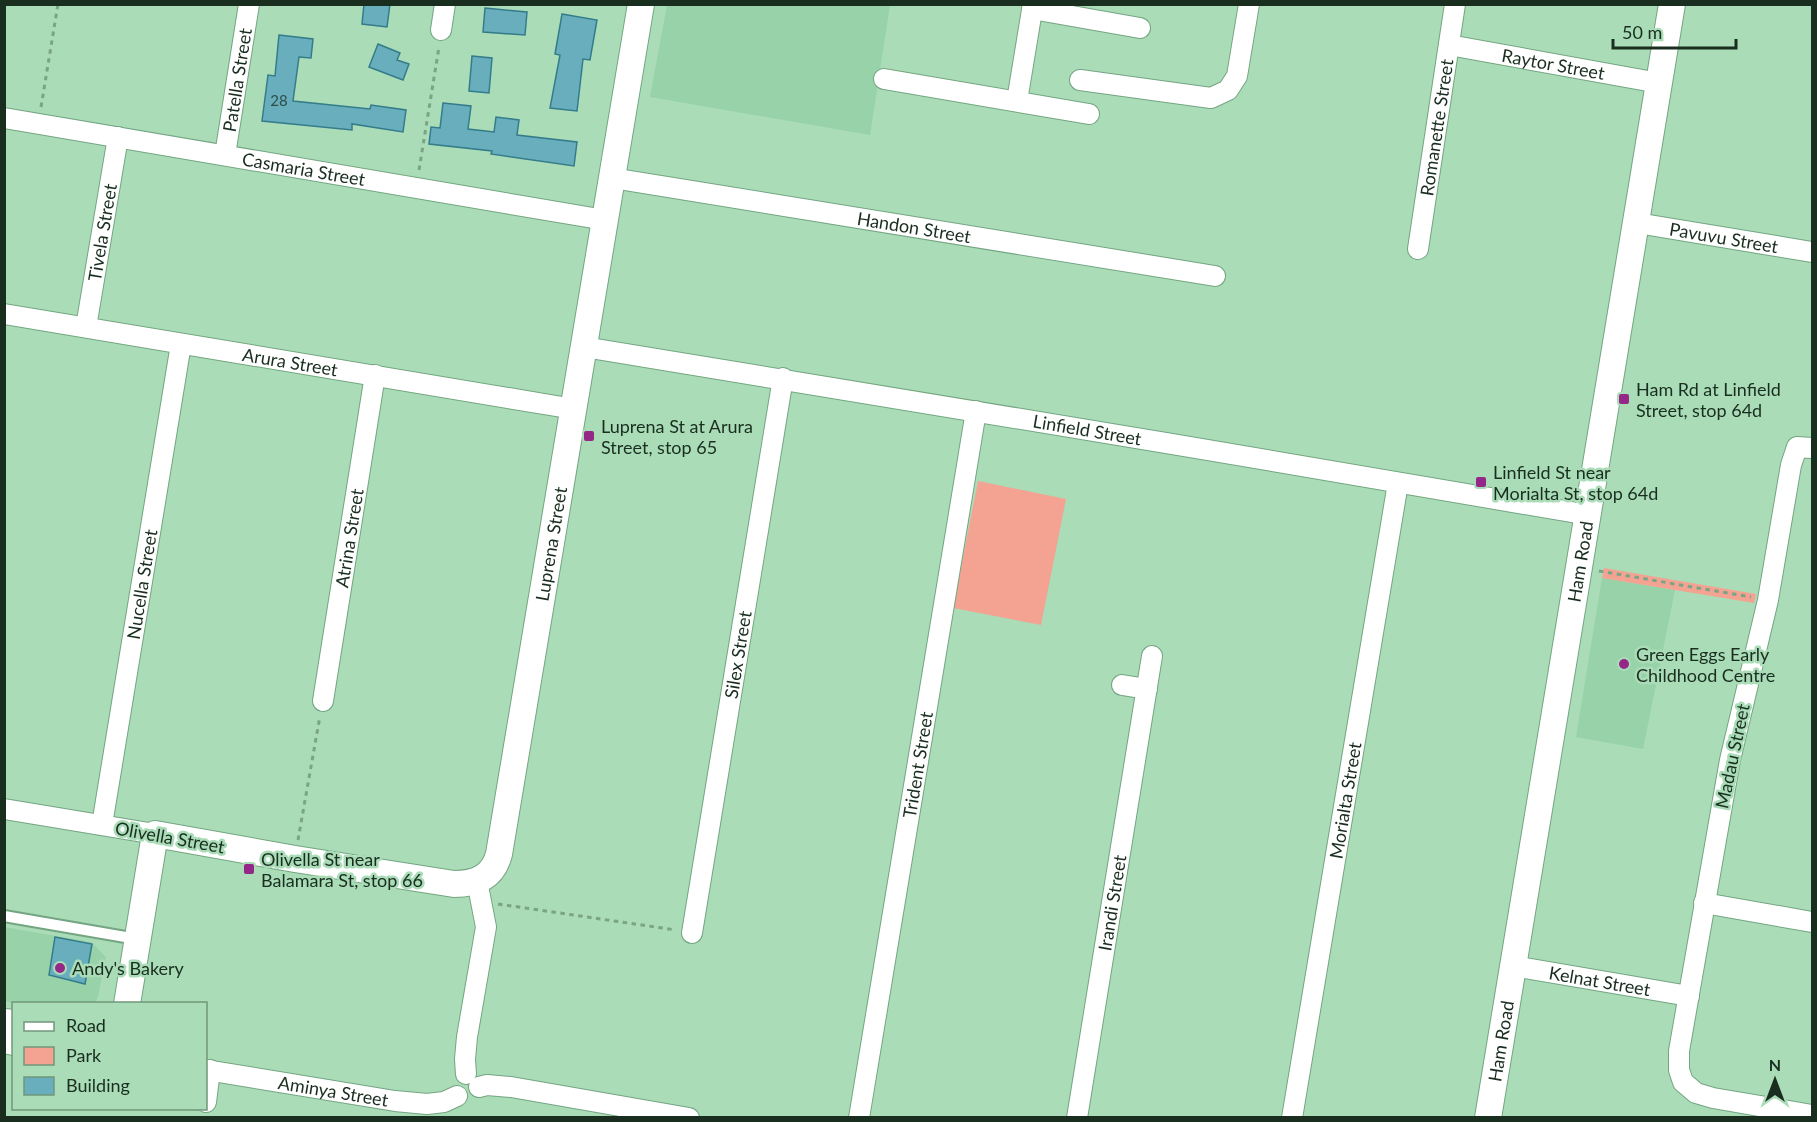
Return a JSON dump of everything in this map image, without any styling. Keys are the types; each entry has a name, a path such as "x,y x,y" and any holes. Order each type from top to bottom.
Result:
{"street":[{"name":"Patella Street","path":"225,155 249,4"},
{"path":"441,30 445,4"},
{"name":"Luprena Street","path":"477,881 487,876 495,868 499,854 641,4"},
{"path":"884,79 1017,101 1211,98 1228,90 1237,76 1250,4"},
{"name":"Romanette Street","path":"1418,249 1455,4"},
{"name":"Ham Road","path":"1488,1118 1672,4"},
{"path":"1017,101 1032,7 1140,28"},
{"name":"Raytor Street","path":"1449,45 1659,83"},
{"path":"1080,80 1101,100"},
{"name":"Casmaria Street","path":"4,118 605,220"},
{"name":"Tivela Street","path":"86,327 118,137"},
{"name":"Handon Street","path":"612,178 1215,276"},
{"name":"Pavuvu Street","path":"1637,223 1812,252"},
{"name":"Arura Street","path":"4,314 574,409"},
{"name":"Nucella Street","path":"102,825 182,344"},
{"name":"Linfield Street","path":"584,347 1204,448 1589,515"},
{"name":"Atrina Street","path":"322,701 375,375"},
{"name":"Silex Street","path":"692,933 783,378"},
{"name":"Trident Street","path":"859,1118 976,411"},
{"name":"Madau Street","path":"1812,448 1797,447 1791,465 1768,600 1730,760 1679,1051 1679,1070 1683,1082 1696,1093 1812,1115"},
{"name":"Morialta Street","path":"1292,1118 1398,483"},
{"name":"Irandi Street","path":"1077,1118 1152,656"},
{"path":"1122,685 1147,689"},
{"name":"Olivella Street","path":"4,809 295,860 454,884 477,881"},
{"path":"127,1002 155,834"},
{"path":"477,881 486,927 467,1037 465,1059 472,1081 689,1118"},
{"path":"1704,903 1812,922"},
{"name":"Kelnat Street","path":"1513,966 1689,996"},
{"name":"Aminya Street","path":"207,1069 395,1101 427,1104 444,1102 457,1096 469,1100 476,1095 472,1081"}],"lane":[{"path":"4,916 138,939"}],"path":[{"path":"39,124 58,4"},
{"path":"416,187 441,30"},
{"path":"1599,571 1768,600"},
{"path":"295,860 322,701"},
{"path":"496,904 692,933"}],"shaded area":[{"path":"667,5 890,5 870,135 650,97"},
{"name":"Green Eggs Early Childhood Centre","path":"1602,578 1675,590 1643,749 1576,737"},
{"path":"4,927 91,942 106,957 95,1002 12,1003 5,1001"}],"green space":[{"path":"978,481 1066,499 1041,625 953,608"},
{"path":"1604,568 1756,594 1754,603 1602,578"}],"building":[{"path":"364,4 390,4 387,27 362,24"},
{"path":"485,8 527,12 525,35 483,32"},
{"path":"562,14 597,20 590,60 583,59 577,111 550,108 560,55 555,54"},
{"path":"279,35 313,39 311,58 299,57 293,101 370,109 371,105 406,110 403,132 352,124 352,130 262,121 268,75 275,76"},
{"path":"378,44 400,53 397,60 409,64 403,80 369,67"},
{"path":"472,56 492,58 489,93 469,91"},
{"path":"443,103 471,106 468,129 494,132 496,117 519,120 517,135 577,142 574,166 491,154 492,151 429,144 431,127 440,128"},
{"path":"55,937 92,944 85,984 49,975"}],"place":[{"name":"Ham Rd at Linfield Street, stop 64d","path":"1624,399"},
{"name":"Luprena St at Arura Street, stop 65","path":"589,436"},
{"name":"Linfield St near Morialta St, stop 64d","path":"1481,482"},
{"name":"Green Eggs Early Childhood Centre","path":"1624,664"},
{"name":"Olivella St near Balamara St, stop 66","path":"249,869"},
{"name":"Andy's Bakery","path":"60,968"}]}
